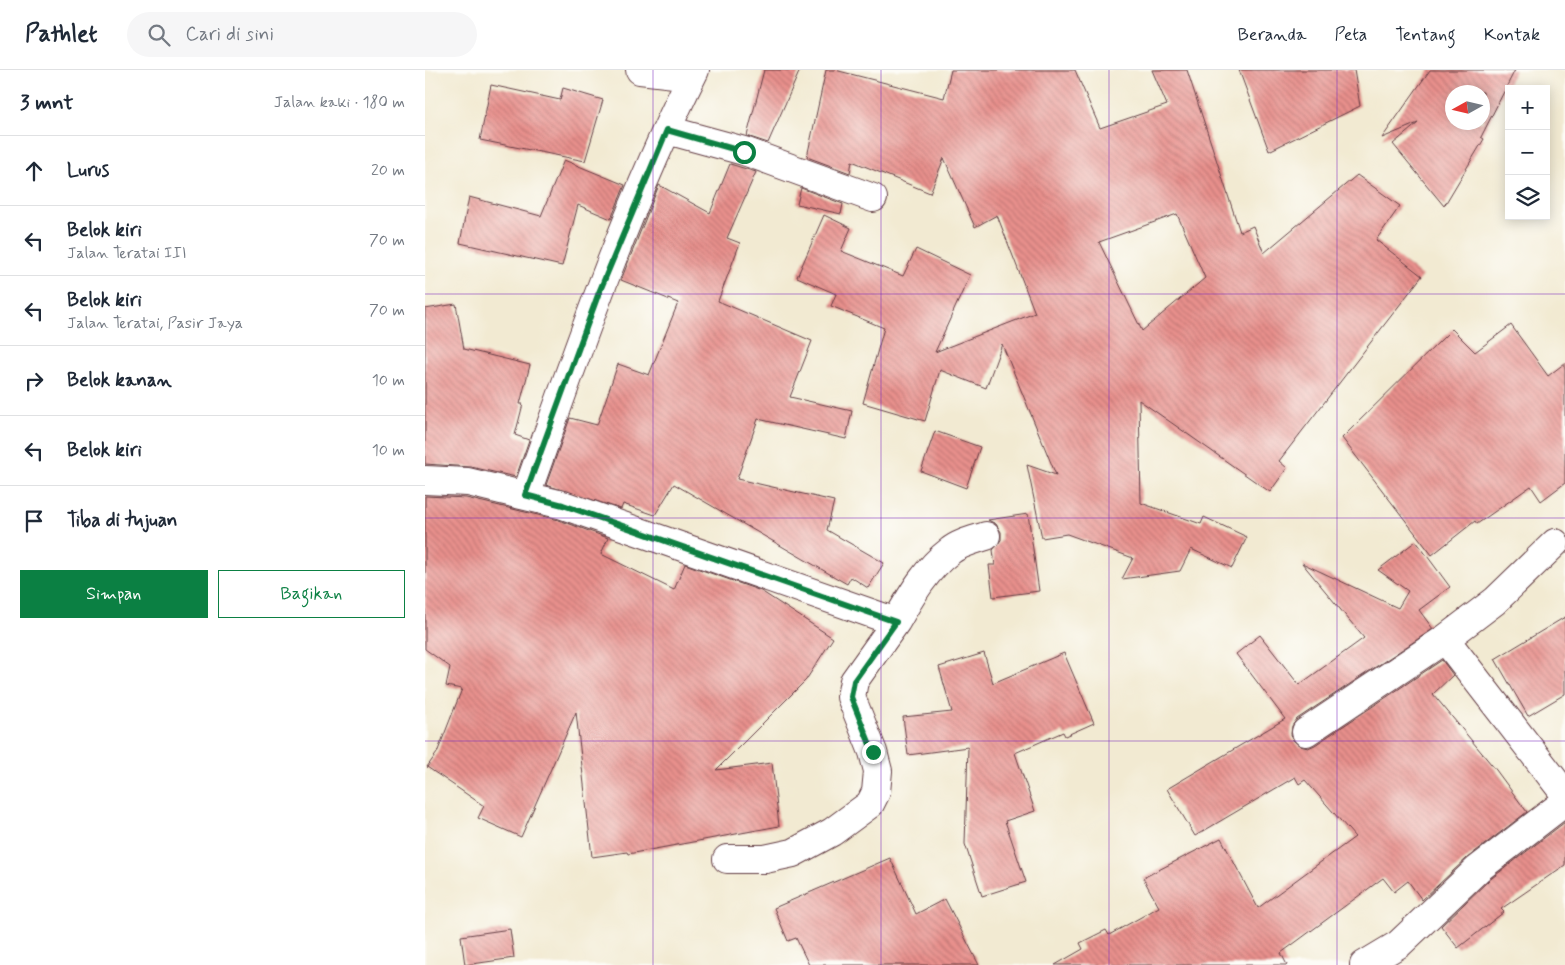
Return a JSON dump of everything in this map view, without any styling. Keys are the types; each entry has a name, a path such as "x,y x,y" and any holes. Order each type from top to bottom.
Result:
{"street":[{"path":"525,495 598,295 693,73 640,70"},
{"path":"667,130 744,152 873,198"},
{"path":"425,480 468,482 563,505 896,622"},
{"path":"727,859 765,859 793,853 832,832 870,804 876,792 877,772 873,752 851,697 854,681 896,622 920,582 936,564 951,550 986,536"},
{"path":"1306,732 1445,639 1495,601 1555,544"},
{"path":"1445,639 1565,794"},
{"path":"1364,965 1399,944 1478,869 1565,802"}],"building":[{"path":"764,70 800,70 768,143 747,136"},
{"path":"826,70 835,70 944,98 951,70 1075,70 1100,128 1167,105 1152,70 1187,70 1240,232 1253,226 1264,253 1357,175 1400,206 1376,240 1422,276 1279,461 1287,468 1270,492 1139,400 1141,503 1201,524 1204,517 1247,537 1232,568 1191,549 1180,571 1122,579 1133,558 1067,534 1042,538 1027,465 1056,475 1002,344 986,388 940,370 925,421 863,403 884,328 831,306 836,294 797,277 824,215 851,228 841,251 903,276 916,249 970,275 935,352 1035,313 997,215 975,227 944,158 930,193 852,161 850,173 807,157","holes":["1177,214 1205,278 1142,331 1099,242"]},
{"path":"1239,70 1354,70 1360,106 1269,151"},
{"path":"1430,70 1515,70 1507,85 1505,85 1505,90 1490,119 1490,85 1445,85 1445,130 1485,130 1481,137 1484,139 1444,206 1393,144 1418,123 1382,138"},
{"path":"491,85 560,100 563,88 603,100 585,161 480,140"},
{"path":"564,160 625,185 611,219 578,205 562,266 460,243 469,197 541,216"},
{"path":"730,164 756,172 727,238 740,243 718,301 812,341 790,397 852,411 846,439 758,419 737,479 834,501 827,530 884,563 868,588 851,577 847,584 674,484 655,515 623,504 621,509 546,485 570,418 597,425 618,364 649,375 678,303 621,280 659,185 710,213"},
{"path":"801,188 843,204 841,214 797,204"},
{"path":"456,304 464,349 530,365 520,404 523,404 515,435 529,440 516,477 471,467 425,464 425,309"},
{"path":"1511,325 1548,376 1565,363 1565,483 1541,501 1531,486 1477,524 1475,521 1432,555 1342,438 1452,329 1475,352"},
{"path":"935,431 980,447 966,488 921,471"},
{"path":"425,496 466,498 559,520 608,538 601,554 674,590 685,564 761,591 833,638 806,680 716,770 772,763 779,826 628,854 627,852 592,857 576,712 521,837 478,818 484,806 427,767 437,753 462,689 446,686 450,667 425,649"},
{"path":"1028,514 1039,591 993,597 989,565 995,565 993,550 1001,540 1001,532 996,524 988,520"},
{"path":"1416,541 1450,587 1419,610 1433,629 1297,719 1292,726 1291,734 1293,740 1300,746 1308,748 1315,745 1442,660 1453,675 1433,694 1496,770 1527,812 1467,858 1422,900 1408,881 1394,892 1383,878 1281,953 1287,965 1055,965 1083,949 1080,943 1106,930 1109,935 1159,907 1143,878 1221,838 1258,908 1355,837 1305,780 1299,784 1295,777 1195,836 1167,789 1285,719 1236,654 1260,635 1299,685 1364,638 1302,563 1398,608 1408,591 1378,570"},
{"path":"1565,617 1565,694 1528,716 1495,659"},
{"path":"984,653 993,683 1064,653 1094,723 1065,736 1063,732 1015,753 1035,811 1005,821 1026,882 982,896 965,844 968,747 908,755 903,717 952,712 939,667"},
{"path":"1565,822 1565,865 1501,909 1504,912 1458,948 1441,926 1488,881"},
{"path":"890,858 916,914 945,899 979,965 809,965 796,938 788,941 774,908"},
{"path":"510,929 514,958 465,965 461,936"}],"route":[{"path":"744,152 667,130 598,295 525,495 563,505 896,622 854,681 851,697 873,752"}]}
